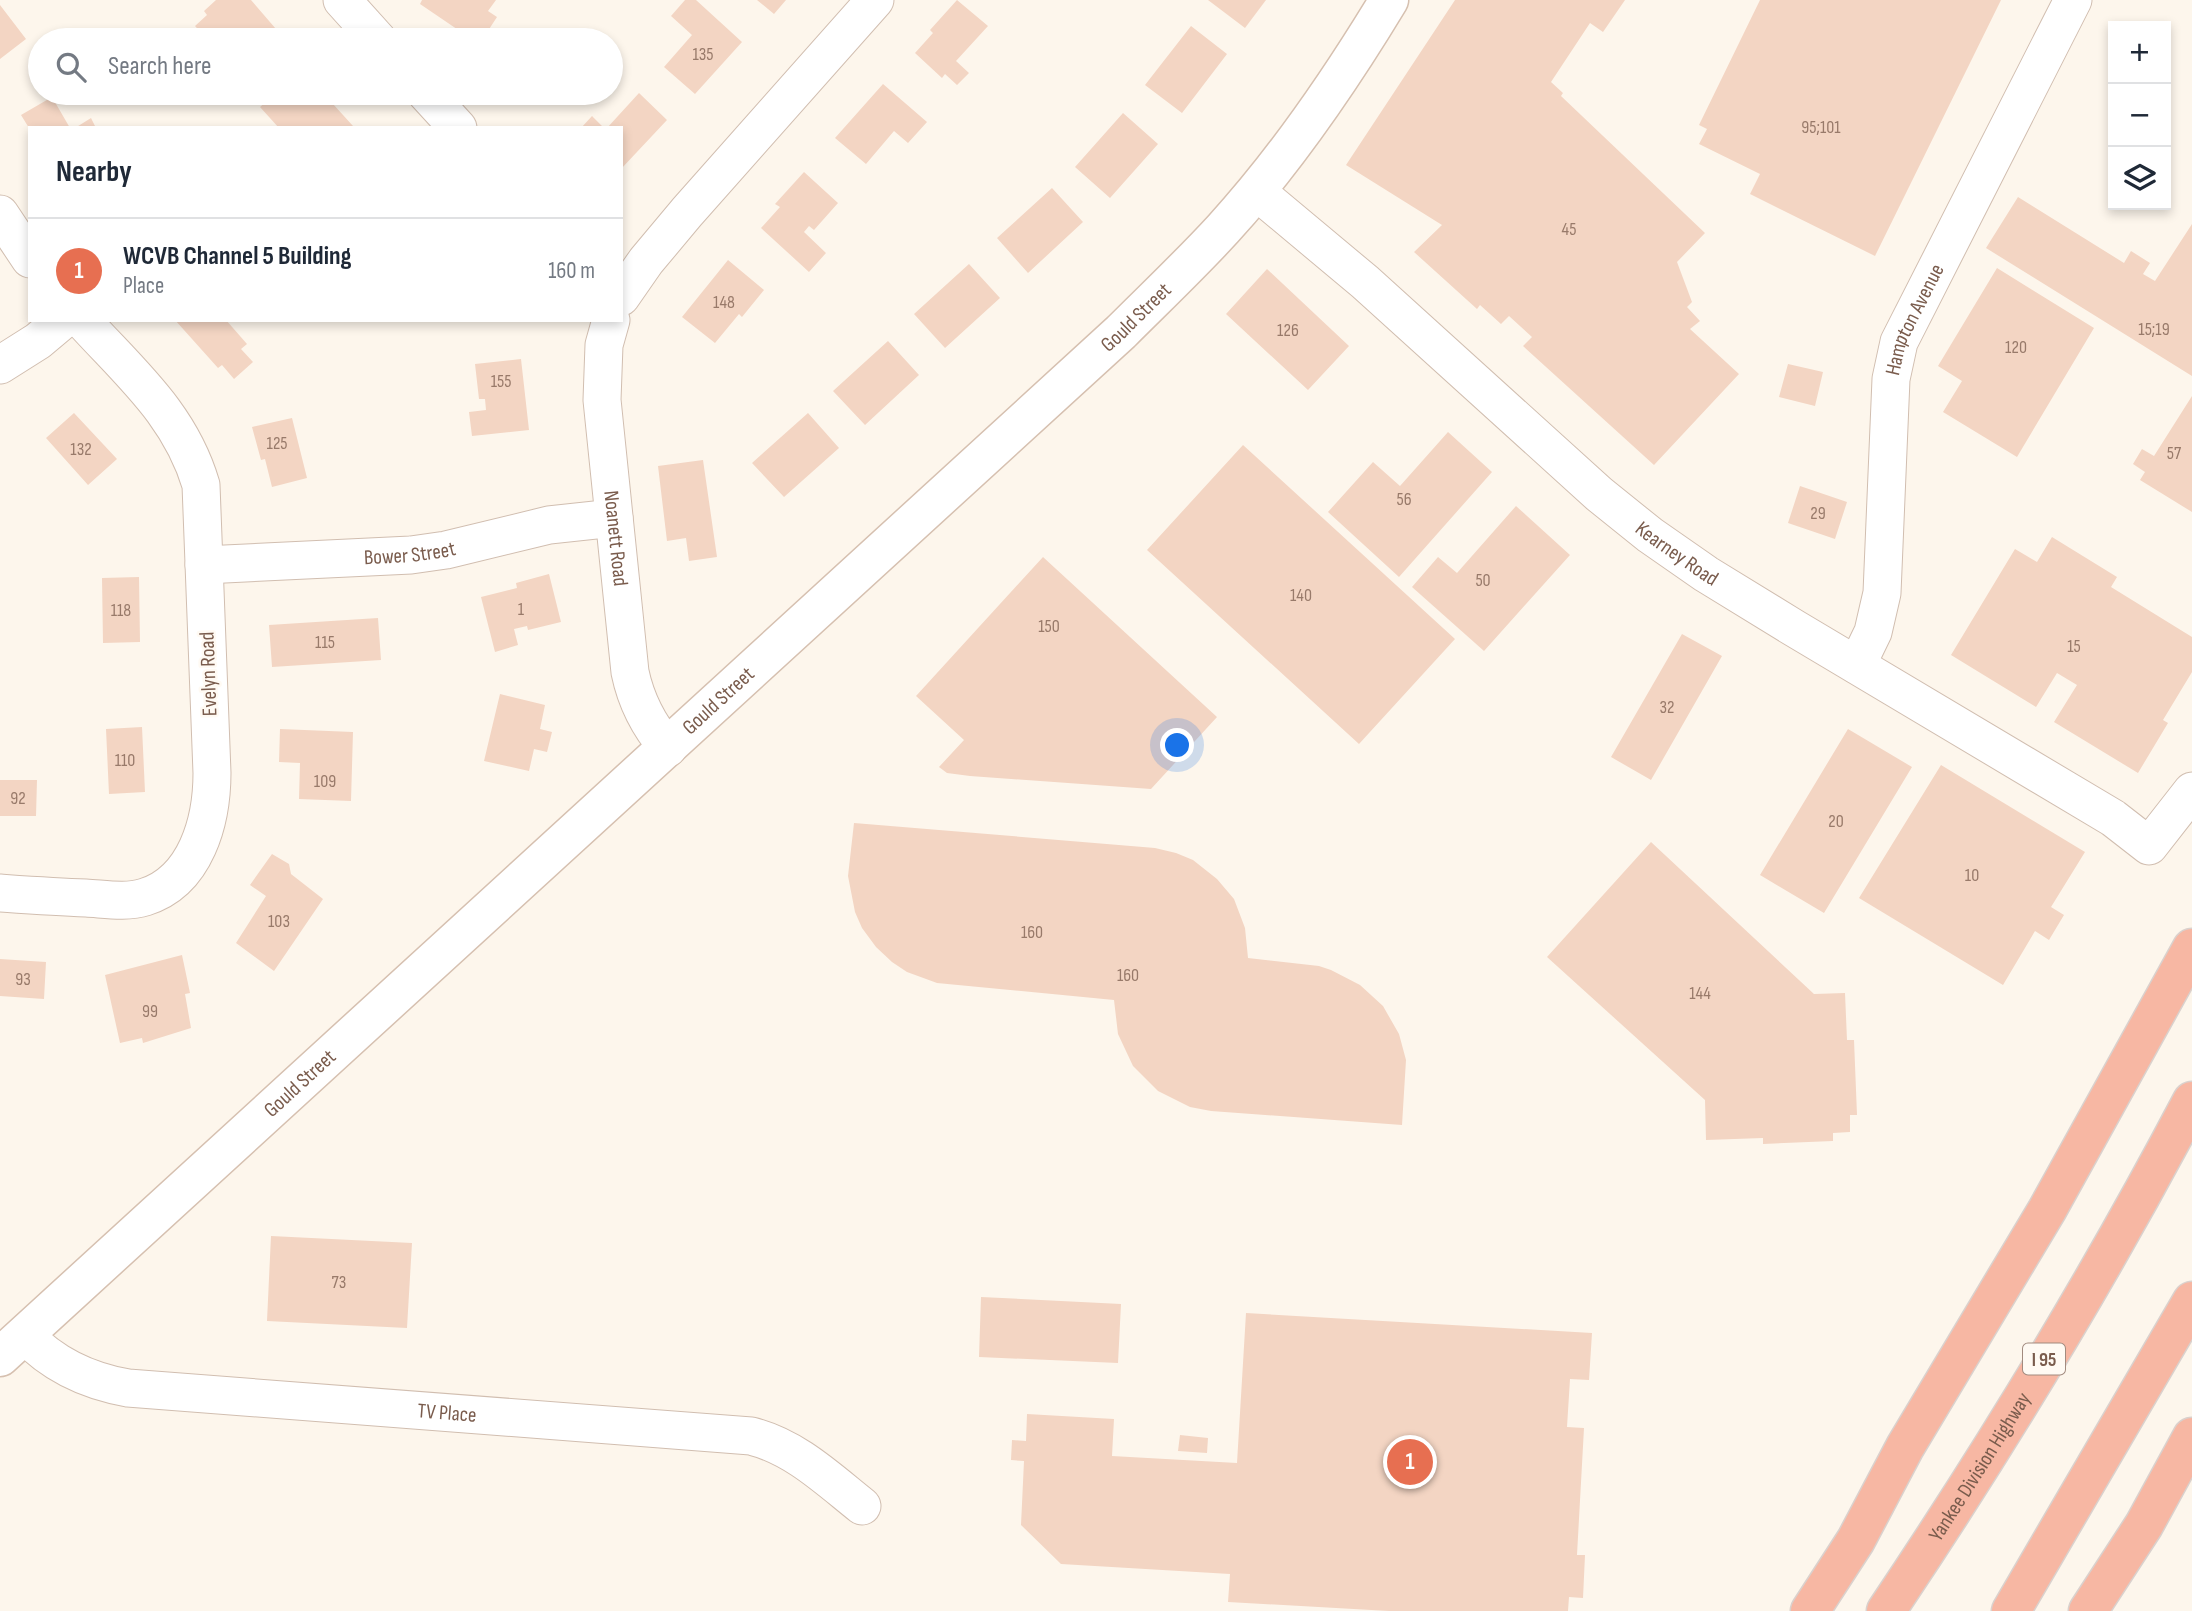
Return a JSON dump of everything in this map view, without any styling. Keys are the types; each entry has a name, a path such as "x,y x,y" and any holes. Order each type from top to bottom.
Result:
{"highway":[{"path":"1810,1611 1856,1540 1905,1447 2075,1162 2192,948"},
{"name":"Yankee Division Highway","path":"1886,1611 1955,1505 2069,1318 2192,1101"},
{"path":"2011,1611 2192,1301"},
{"path":"2088,1611 2144,1525 2192,1437"},
{"path":"1787,1611 1842,1530 1905,1447"},
{"path":"2107,1611 2144,1525"}],"main road":[{"name":"Gould Street","path":"12,1346 1098,355 1195,259 1292,146 1336,85 1389,0"}],"street":[{"path":"342,0 367,28"},
{"path":"623,294 687,212 875,0"},
{"name":"Hampton Avenue","path":"1857,665 1874,632 1882,593 1891,379 1899,342 2073,0"},
{"path":"437,105 456,126"},
{"name":"Kearney Road","path":"1255,191 1380,295 1624,515 1706,574 2113,818 2149,846 2192,791"},
{"path":"0,214 28,256"},
{"path":"0,365 38,341 61,322"},
{"name":"Evelyn Road","path":"0,893 132,900 157,892 170,884 189,862 208,820 212,790 201,485 191,454 176,427 163,409 84,322"},
{"name":"Noanett Road","path":"610,322 604,345 601,384 628,651 634,691 649,722 668,748"},
{"name":"Bower Street","path":"204,565 411,555 446,550 530,529 614,518"},
{"name":"TV Place","path":"12,1346 46,1355 107,1385 128,1388 751,1436 766,1440 796,1455 862,1506"}],"building":[{"path":"216,0 251,0 275,28 197,28 195,26 207,15 204,11"},
{"path":"422,0 496,0 488,11 497,17 490,28 455,28 420,4"},
{"path":"685,0 696,0 742,42 695,94 664,67 692,35 671,16"},
{"path":"757,0 786,0 774,14"},
{"path":"957,0 988,26 956,61 969,73 957,85 945,74 942,78 915,53 933,33 930,30"},
{"path":"1208,0 1266,0 1245,28"},
{"path":"1455,0 1625,0 1603,32 1590,23 1551,82 1563,93 1561,96 1705,233 1677,262 1692,302 1687,307 1700,321 1690,329 1739,374 1654,465 1523,346 1532,337 1509,316 1501,324 1480,305 1477,309 1414,252 1442,225 1346,165"},
{"path":"1760,0 2001,0 1875,256 1750,194 1760,174 1699,144 1707,129 1699,125"},
{"path":"0,5 26,39 0,59"},
{"path":"1191,26 1227,54 1182,113 1145,85"},
{"path":"883,84 927,122 908,143 894,131 866,164 835,138"},
{"path":"639,93 667,120 623,167 623,126 609,126"},
{"path":"38,105 57,105 69,126 28,126 21,115"},
{"path":"334,105 353,126 277,126 260,107"},
{"path":"1123,113 1158,144 1110,198 1075,167"},
{"path":"592,116 602,126 583,126"},
{"path":"91,118 95,126 78,126"},
{"path":"804,172 838,203 814,230 809,226 804,232 826,253 809,272 761,228 780,207 775,204"},
{"path":"1052,188 1083,222 1028,273 997,238"},
{"path":"2018,197 2124,263 2131,251 2150,263 2143,274 2155,281 2192,224 2192,376 1986,248"},
{"path":"728,260 764,290 742,317 739,314 715,343 682,317"},
{"path":"969,264 1000,298 945,348 914,314"},
{"path":"1997,268 2094,328 2017,457 1943,412 1962,381 1938,366"},
{"path":"1267,269 1349,346 1308,390 1226,314"},
{"path":"177,322 228,322 247,344 241,349 253,362 234,379 222,365 218,368"},
{"path":"888,341 919,375 865,425 833,391"},
{"path":"521,359 529,430 472,436 469,412 486,410 485,399 479,399 475,364"},
{"path":"1788,364 1823,372 1815,406 1779,397"},
{"path":"2192,396 2192,512 2140,480 2145,472 2133,464 2142,449 2154,456"},
{"path":"74,413 117,459 88,485 46,438"},
{"path":"808,413 839,448 784,497 752,463"},
{"path":"292,418 307,478 272,487 265,459 261,460 252,427"},
{"path":"1448,432 1492,472 1399,577 1328,512 1373,462 1400,486"},
{"path":"1243,445 1455,639 1359,744 1147,550"},
{"path":"703,460 717,557 689,561 686,538 667,541 658,466"},
{"path":"1800,486 1847,502 1835,539 1788,523"},
{"path":"1516,506 1570,555 1484,651 1412,587 1438,557 1457,573"},
{"path":"2052,537 2117,577 2111,587 2192,637 2192,672 2163,720 2168,723 2138,773 2054,722 2077,685 2057,673 2036,707 1951,655 2015,549 2037,562"},
{"path":"1043,557 1217,717 1151,789 970,776 947,773 939,767 964,740 916,696"},
{"path":"549,574 561,622 528,630 527,626 514,629 518,645 495,652 481,597 517,588 516,583"},
{"path":"139,577 140,642 103,643 102,578"},
{"path":"378,618 381,660 272,667 269,625"},
{"path":"1682,634 1722,656 1651,780 1611,757"},
{"path":"500,694 545,705 540,729 552,732 547,752 534,749 529,771 484,761"},
{"path":"142,727 145,792 109,794 106,729"},
{"path":"280,729 353,732 351,801 299,799 300,763 279,762"},
{"path":"1848,729 1912,767 1824,913 1760,875"},
{"path":"1941,765 2085,852 2051,907 2064,915 2049,940 2035,931 2003,985 1859,898"},
{"path":"0,780 37,780 36,816 0,816"},
{"path":"854,823 1155,848 1193,860 1217,879 1234,899 1245,928 1248,958 1319,966 1331,970 1360,985 1383,1006 1399,1034 1406,1060 1402,1125 1211,1111 1190,1107 1158,1091 1133,1066 1118,1034 1114,1000 937,983 907,972 876,947 862,928 855,912 848,876"},
{"path":"1651,842 1814,994 1845,993 1847,1040 1854,1040 1857,1115 1850,1115 1850,1132 1833,1133 1833,1141 1763,1144 1763,1138 1706,1140 1705,1100 1547,957"},
{"path":"272,854 289,864 291,874 323,899 274,971 236,943 266,896 250,885"},
{"path":"182,955 190,993 185,994 191,1028 143,1043 142,1038 120,1043 105,975"},
{"path":"0,959 46,962 44,999 0,996"},
{"path":"271,1236 412,1243 407,1328 267,1321"},
{"path":"981,1297 1121,1304 1118,1363 979,1357"},
{"path":"1246,1313 1592,1333 1589,1380 1570,1379 1567,1427 1584,1428 1577,1555 1585,1555 1583,1598 1569,1597 1568,1611 1389,1611 1228,1602 1230,1574 1061,1564 1021,1525 1024,1461 1011,1460 1012,1440 1026,1441 1027,1414 1114,1419 1112,1456 1237,1463"},
{"path":"1180,1435 1208,1438 1207,1453 1178,1451"}],"place":[{"name":"WCVB Channel 5 Building","path":"1410,1462"}]}
